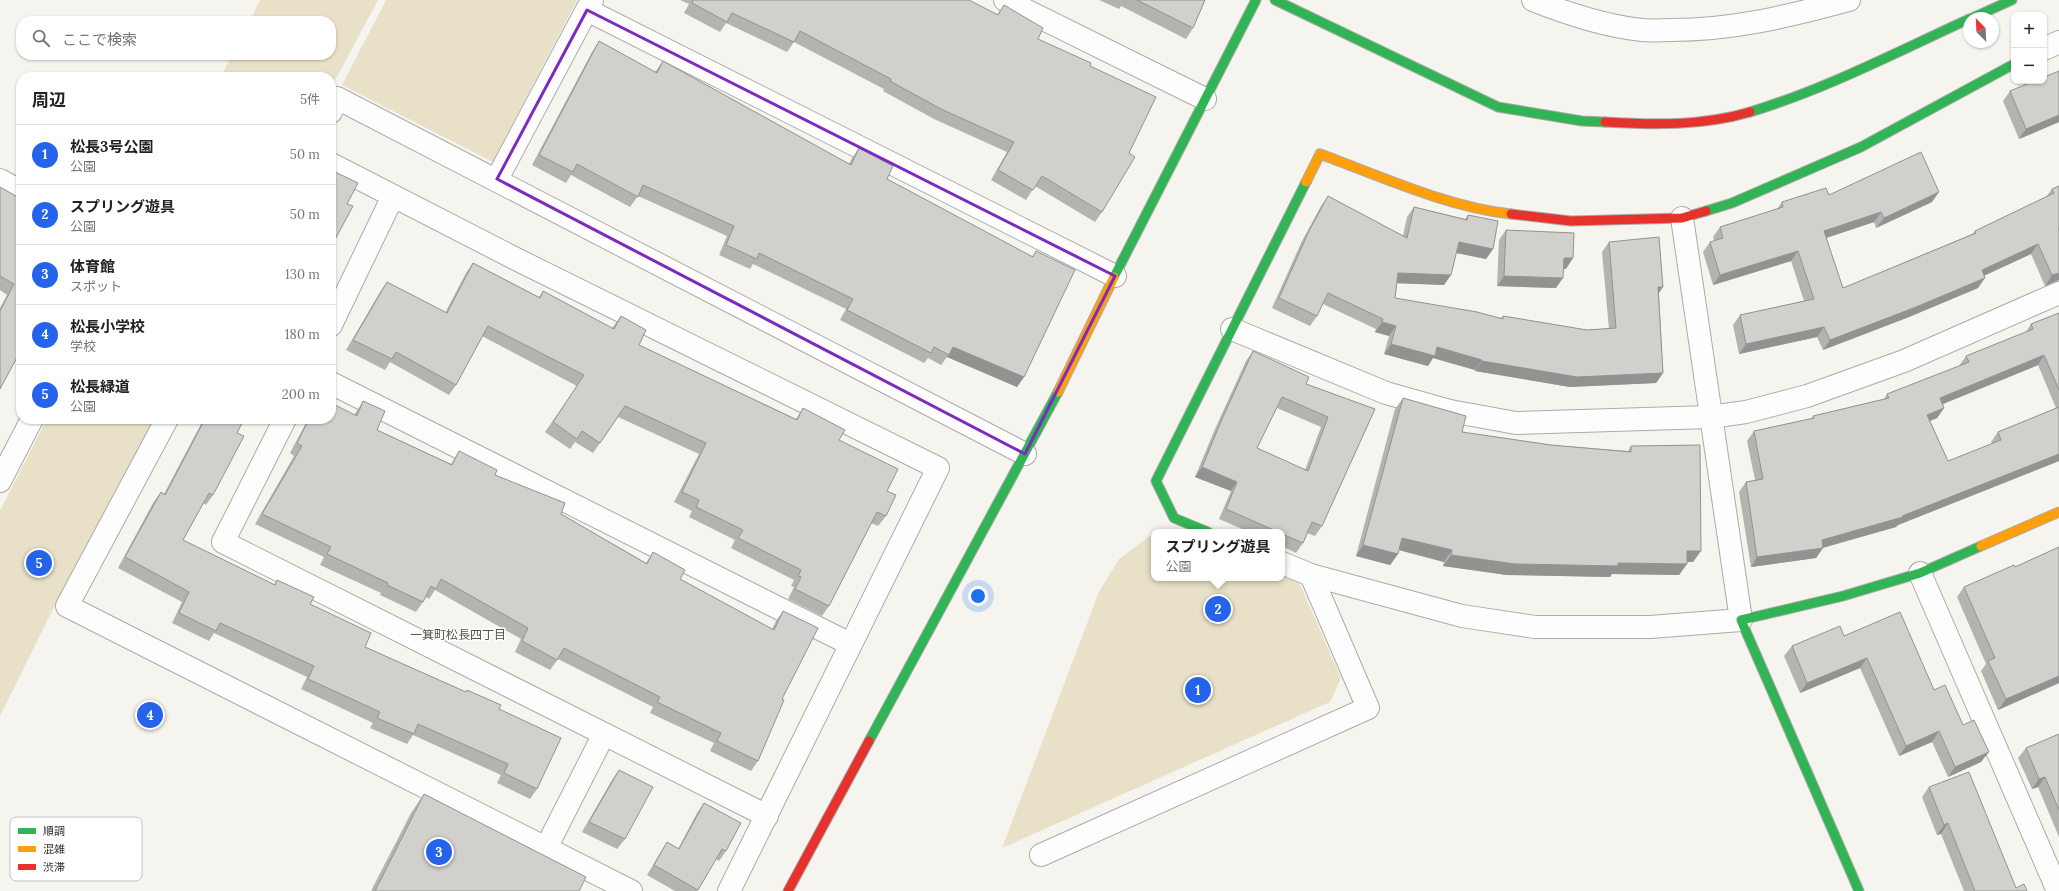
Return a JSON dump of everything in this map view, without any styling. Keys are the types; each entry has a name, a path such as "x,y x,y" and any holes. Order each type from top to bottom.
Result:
{"street":[{"path":"1005,0 1205,99"},
{"path":"788,891 1066,377 1256,0"},
{"path":"1275,0 1498,107 1582,121 1637,124 1684,123 1732,117 1780,103 1865,67 1963,22"},
{"path":"1533,0 1576,16 1614,26 1643,30 1701,30 1744,25 1794,16 1848,0"},
{"path":"1985,12 2012,0"},
{"path":"497,180 589,5 1116,276"},
{"path":"2046,48 2059,42"},
{"path":"1201,529 1174,518 1156,481 1320,154 1426,193 1489,212 1571,221 1682,218 1732,203 1861,147 2011,66"},
{"path":"336,100 337,98 497,180 1025,454"},
{"path":"336,167 938,468 729,891"},
{"path":"0,180 16,189"},
{"path":"336,315 393,196"},
{"path":"1682,218 1741,620 1859,891"},
{"path":"1232,329 1386,393 1465,414 1516,423 1710,417 1746,412 1807,396 1904,361 2059,293"},
{"path":"336,386 850,644"},
{"path":"0,481 29,424"},
{"path":"164,424 67,606 631,891"},
{"path":"282,424 223,542 767,816"},
{"path":"1285,564 1311,575 1462,616 1535,627 1650,627 1741,620 1844,596 1920,573 2059,512"},
{"path":"1920,573 2058,891"},
{"path":"1041,854 1368,708 1311,575"},
{"path":"546,848 604,734"}],"highlighted area":[{"path":"587,10 1115,276 1025,454 497,179"}],"shaded area":[{"path":"260,0 378,0 336,79 336,72 224,72 230,60 336,60 336,16 252,16"},
{"path":"386,0 577,0 493,162 342,85"},
{"path":"44,424 151,424 50,615 0,716 0,511"},
{"path":"1151,535 1151,581 1285,581 1285,576 1299,582 1341,678 1330,702 1002,848 1099,592 1119,559"}],"building":[{"path":"693,0 969,0 998,15 1004,5 1043,28 1038,39 1091,63 1090,66 1156,97 1129,153 1135,157 1102,212 1042,176 1033,190 998,170 1014,142 941,109 890,81 891,79 800,31 794,42 732,13 727,22 692,3"},
{"path":"1137,0 1205,0 1193,28"},
{"path":"599,41 657,73 663,61 851,165 859,148 893,166 887,179 1033,257 1036,251 1075,270 1024,377 953,347 949,355 934,347 931,353 847,310 853,299 759,253 757,259 726,245 734,226 643,185 638,197 577,164 573,172 539,155"},
{"path":"2059,71 2059,115 2026,129 2010,91 2027,84 2047,84 2047,76"},
{"path":"1921,152 1939,192 1884,218 1881,212 1824,231 1843,288 1976,233 1975,231 2054,193 2052,189 2059,186 2059,273 2052,275 2038,244 1982,270 1985,278 1916,307 1830,340 1824,327 1746,344 1740,315 1814,299 1798,251 1720,275 1710,242 1723,238 1720,227 1783,207 1782,202 1826,188 1829,195"},
{"path":"336,172 358,183 347,204 353,206 336,238"},
{"path":"0,187 16,196 16,359 0,389 0,311 14,284 0,276"},
{"path":"1328,196 1407,238 1414,207 1467,220 1468,215 1498,221 1493,249 1459,242 1451,275 1398,273 1395,298 1477,312 1503,319 1503,316 1587,330 1616,328 1609,242 1659,237 1663,287 1658,287 1663,373 1577,377 1482,361 1437,347 1435,356 1391,344 1396,326 1382,322 1383,319 1328,293 1317,316 1279,298 1309,231"},
{"path":"1506,230 1574,233 1573,258 1564,258 1563,278 1504,276"},
{"path":"473,263 540,298 543,291 614,329 621,316 646,330 639,345 797,420 803,408 845,430 839,440 898,469 887,491 896,495 886,516 877,512 829,606 795,589 801,577 798,576 801,570 738,538 743,530 696,507 699,500 682,492 706,443 625,406 600,443 582,431 577,439 553,422 584,375 488,326 456,385 396,352 392,359 353,340 387,282 447,313"},
{"path":"2059,313 2059,390 2044,355 1940,398 1944,408 1927,415 1948,461 2001,440 1998,432 2059,407 2059,454 1902,516 1903,517 1822,540 1823,548 1757,557 1746,482 1763,479 1754,431 1814,418 1813,416 1889,398 1887,394 1969,362 1966,356 2033,329 2031,324"},
{"path":"1253,351 1309,377 1306,384 1375,409 1322,526 1312,522 1303,543 1285,535 1285,529 1271,529 1226,509 1237,482 1202,467","holes":["1282,397 1328,417 1308,471 1257,448"]},
{"path":"1403,398 1466,416 1462,432 1551,445 1631,452 1631,446 1700,445 1701,551 1687,551 1687,564 1618,563 1618,566 1515,564 1451,555 1452,550 1402,538 1398,554 1363,545"},
{"path":"363,401 385,411 377,430 452,465 459,451 497,470 495,475 565,503 561,514 647,564 653,552 685,570 680,579 774,630 783,611 818,628 782,699 784,700 758,761 717,741 721,733 657,702 660,697 564,648 557,660 522,641 528,628 441,579 436,589 431,586 423,602 387,585 388,583 327,554 331,547 262,514 302,446 297,443 306,424 336,424 336,406 357,416"},
{"path":"202,424 242,424 237,433 244,436 213,495 209,493 183,540 275,585 277,580 314,597 310,604 371,633 365,647 466,692 467,690 501,705 499,709 561,738 537,789 504,773 508,764 418,724 414,734 377,718 380,712 308,679 314,666 220,623 216,631 179,613 189,592 125,557 161,492 165,495"},
{"path":"2059,547 2059,676 2006,699 1988,661 1995,658 1964,587 2014,565 2015,567"},
{"path":"1900,612 1934,690 1945,685 1963,725 1974,720 1989,752 1955,767 1939,731 1906,746 1867,658 1807,683 1792,646 1840,626 1844,636"},
{"path":"2059,734 2059,810 2045,777 2039,779 2026,748"},
{"path":"619,770 653,787 625,839 589,822"},
{"path":"1969,772 2016,888 2024,884 2027,891 1975,891 1948,823 1944,825 1929,787"},
{"path":"424,794 586,877 579,891 375,891"},
{"path":"704,803 741,823 726,851 722,849 698,890 654,865 667,842 679,849"}],"traffic: fast":[{"path":"1114,277 1256,0"},
{"path":"1275,0 1498,107 1582,121 1605,122"},
{"path":"1985,12 2012,0"},
{"path":"1750,112 1778,103 1834,81 1963,22"},
{"path":"1706,211 1732,203 1861,147 2011,66"},
{"path":"1201,529 1174,518 1156,481 1306,182"},
{"path":"869,741 1058,392"},
{"path":"1859,891 1741,620 1843,596 1920,573 1981,546"}],"traffic: slow":[{"path":"1306,182 1320,154 1438,198 1463,205 1511,214"},
{"path":"1058,392 1114,277"},
{"path":"1981,546 2059,512"}],"traffic: jam":[{"path":"1605,122 1641,124 1696,122 1732,117 1750,112"},
{"path":"1511,214 1571,221 1682,218 1706,211"},
{"path":"788,891 869,741"}],"place":[{"name":"松長緑道","path":"39,563"},
{"name":"スプリング遊具","path":"1218,609"},
{"name":"松長3号公園","path":"1198,690"},
{"name":"松長小学校","path":"150,715"},
{"name":"体育館","path":"439,852"}],"district":[{"name":"一箕町松長四丁目","path":"458,635"}]}
